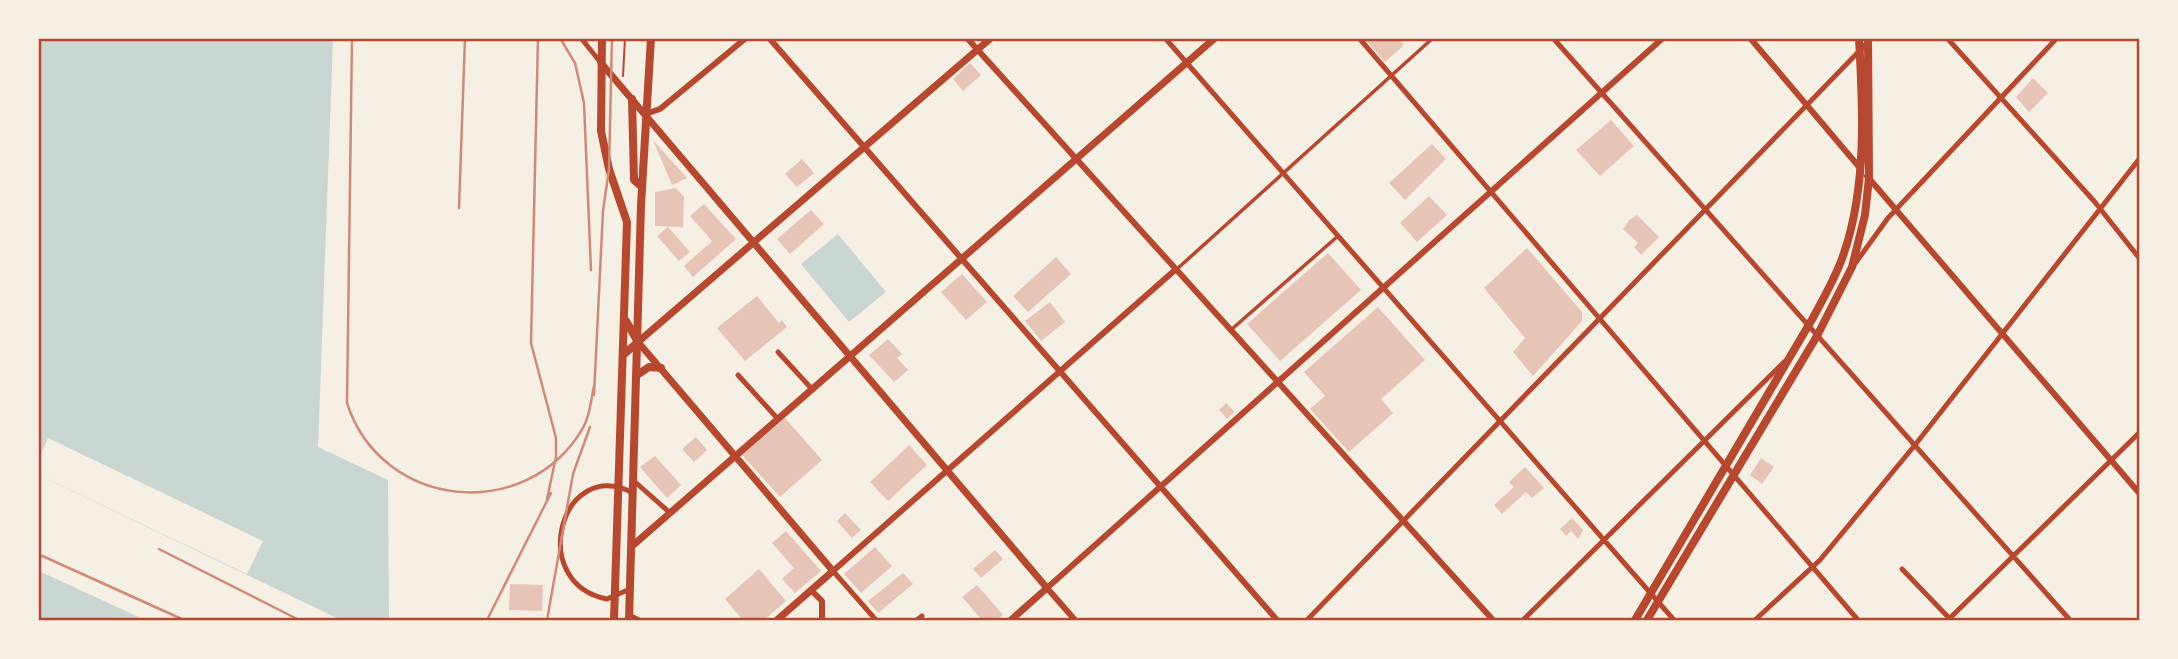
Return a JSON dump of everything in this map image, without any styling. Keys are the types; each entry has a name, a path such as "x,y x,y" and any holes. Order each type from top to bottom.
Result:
{"main road":[{"path":"602,38 601,131 609,169 627,222 614,621"},
{"path":"622,355 991,38"},
{"path":"631,547 1215,38"},
{"path":"1635,621 1808,326 1844,253 1853,219 1860,167 1859,38"},
{"path":"629,618 642,187 650,39"},
{"path":"1647,621 1817,336 1852,267 1865,215 1869,178 1869,40"},
{"path":"601,63 1047,588 1011,621"},
{"path":"632,99 634,180 642,187"},
{"path":"624,315 638,342 833,571 777,621"},
{"path":"637,375 649,368 661,368"}],"street":[{"path":"581,38 601,63"},
{"path":"645,114 660,108 746,38"},
{"path":"769,38 1277,621"},
{"path":"967,38 1493,621"},
{"path":"1165,38 1674,621"},
{"path":"1359,38 1858,621"},
{"path":"876,621 833,571 1283,176 1433,38"},
{"path":"1553,38 2070,621"},
{"path":"1075,621 1047,588 1663,38"},
{"path":"1750,38 2140,494"},
{"path":"1947,38 2099,208 2140,259"},
{"path":"1852,267 1896,210 2057,38"},
{"path":"1307,621 1860,54 1869,40"},
{"path":"1755,621 1814,568 1915,445 2140,158"},
{"path":"1230,330 1338,236"},
{"path":"778,352 811,388"},
{"path":"1523,621 1704,438 1791,355"},
{"path":"738,375 777,418"},
{"path":"1902,569 1949,620 2140,432"},
{"path":"634,481 669,512"},
{"path":"630,589 615,598 598,597 582,589 569,576 560,555 566,513 570,505 595,487 619,485 633,493"},
{"path":"811,590 822,601 822,621"},
{"path":"629,618 639,621"}],"path":[{"path":"622,88 625,38"}],"shaded area":[{"path":"38,39 333,39 318,447 388,480 389,620 341,620 39,475"},
{"path":"838,234 886,292 849,322 801,264"},
{"path":"39,571 145,620 39,620"}],"pier":[{"path":"48,438 263,541 247,574 39,475 39,459"}],"building":[{"path":"1364,38 1398,38 1404,45 1385,62"},
{"path":"970,63 981,75 963,91 953,79"},
{"path":"2033,78 2048,93 2029,112 2016,97"},
{"path":"1611,120 1634,146 1600,176 1576,150"},
{"path":"653,140 687,178 672,185"},
{"path":"1432,144 1446,159 1405,200 1389,183"},
{"path":"802,159 814,173 797,187 785,174"},
{"path":"676,188 684,197 683,227 655,226 655,192"},
{"path":"1429,196 1447,215 1417,242 1400,223"},
{"path":"704,204 736,239 693,277 684,266 712,241 690,216"},
{"path":"811,210 824,224 790,254 777,239"},
{"path":"1637,215 1659,237 1641,255 1634,247 1638,243 1623,229 1629,220"},
{"path":"668,227 690,252 679,261 657,236"},
{"path":"1527,248 1582,312 1582,321 1533,376 1513,352 1525,338 1484,288"},
{"path":"1328,253 1361,290 1280,361 1247,324"},
{"path":"1056,257 1071,274 1028,312 1013,296"},
{"path":"962,274 987,302 966,320 941,292"},
{"path":"757,296 779,323 782,320 787,327 745,361 717,328"},
{"path":"1050,302 1065,322 1041,341 1025,321"},
{"path":"1378,307 1425,360 1381,399 1393,413 1349,452 1310,409 1325,396 1304,372"},
{"path":"888,339 902,354 897,358 908,370 894,382 869,355"},
{"path":"1226,403 1235,412 1227,419 1219,410"},
{"path":"785,418 822,460 780,497 742,455"},
{"path":"696,437 707,450 694,462 682,449"},
{"path":"909,445 927,465 888,501 870,482"},
{"path":"655,456 681,485 667,498 640,467"},
{"path":"1761,458 1774,467 1762,484 1750,475"},
{"path":"1525,467 1544,488 1532,498 1526,492 1502,514 1494,505 1514,487 1509,482"},
{"path":"845,513 861,530 852,538 837,521"},
{"path":"1572,518 1583,530 1578,539 1571,531 1566,536 1560,529"},
{"path":"786,531 821,571 795,593 782,579 794,568 772,543"},
{"path":"875,547 892,566 861,593 844,574"},
{"path":"995,550 1003,559 981,578 973,569"},
{"path":"759,569 786,601 764,620 739,620 741,618 725,599"},
{"path":"903,573 913,584 878,613 868,601"},
{"path":"510,584 543,585 542,611 509,610"},
{"path":"977,585 1003,615 996,620 982,620 962,597"}],"railway":[{"path":"352,38 347,403 365,438 390,465 422,483 456,492 492,491 527,480 558,459 583,428 594,386"},
{"path":"459,208 465,38"},
{"path":"538,38 531,343 556,438 556,457 547,499"},
{"path":"560,38 575,63 584,103 591,270"},
{"path":"594,395 603,211 609,169 612,38"},
{"path":"547,620 573,474 590,427"},
{"path":"487,620 551,493"},
{"path":"159,549 299,620"},
{"path":"38,554 184,620"}]}
